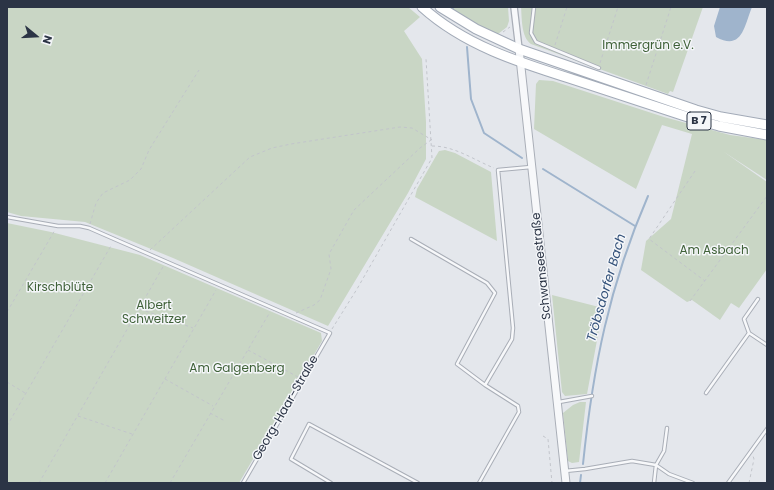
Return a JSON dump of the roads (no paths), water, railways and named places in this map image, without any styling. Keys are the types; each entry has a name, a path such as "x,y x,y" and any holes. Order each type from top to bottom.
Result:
{"main road":[{"name":"B 7","path":"422,7 459,34 520,63 694,119 719,126 767,135"},
{"name":"B 7","path":"440,7 476,29 519,49 696,110 721,117 767,125"}],"street":[{"path":"514,7 519,49"},
{"name":"Schwanseestraße","path":"519,49 556,403 566,483"}],"lane":[{"path":"534,7 531,33 532,38 536,42 599,68"},
{"path":"485,385 512,339 513,328 498,170 531,167"},
{"name":"Georg-Haar-Straße","path":"7,217 58,226 80,226 90,228 114,240 220,284 330,333 243,483"},
{"path":"411,239 487,283 495,293 457,364 485,385 518,406 520,412 479,483"},
{"path":"758,299 744,319 749,333 767,345"},
{"path":"706,393 749,333"},
{"path":"556,403 592,396"},
{"path":"330,483 291,459 309,424 417,483"},
{"path":"654,483 656,465 664,451 667,428"},
{"path":"728,483 767,429"},
{"path":"564,471 632,461 656,465 669,474 693,483"}],"water":[{"path":"720,7 752,7 744,29 737,39 725,41 716,37 714,26"}],"waterway":[{"name":"Tröbsdorfer Bach","path":"467,47 471,99 484,133 522,158"},
{"name":"Tröbsdorfer Bach","path":"543,169 635,226"},
{"name":"Tröbsdorfer Bach","path":"583,464 592,394 605,327 623,262 634,229 648,196"},
{"name":"Tröbsdorfer Bach","path":"580,483 581,475"}],"park label":[{"name":"Immergrün e.V.","path":"648,46"},
{"name":"Am Asbach","path":"714,251"},
{"name":"Kirschblüte","path":"60,288"},
{"name":"Albert Schweitzer","path":"154,313"},
{"name":"Am Galgenberg","path":"237,369"}]}
